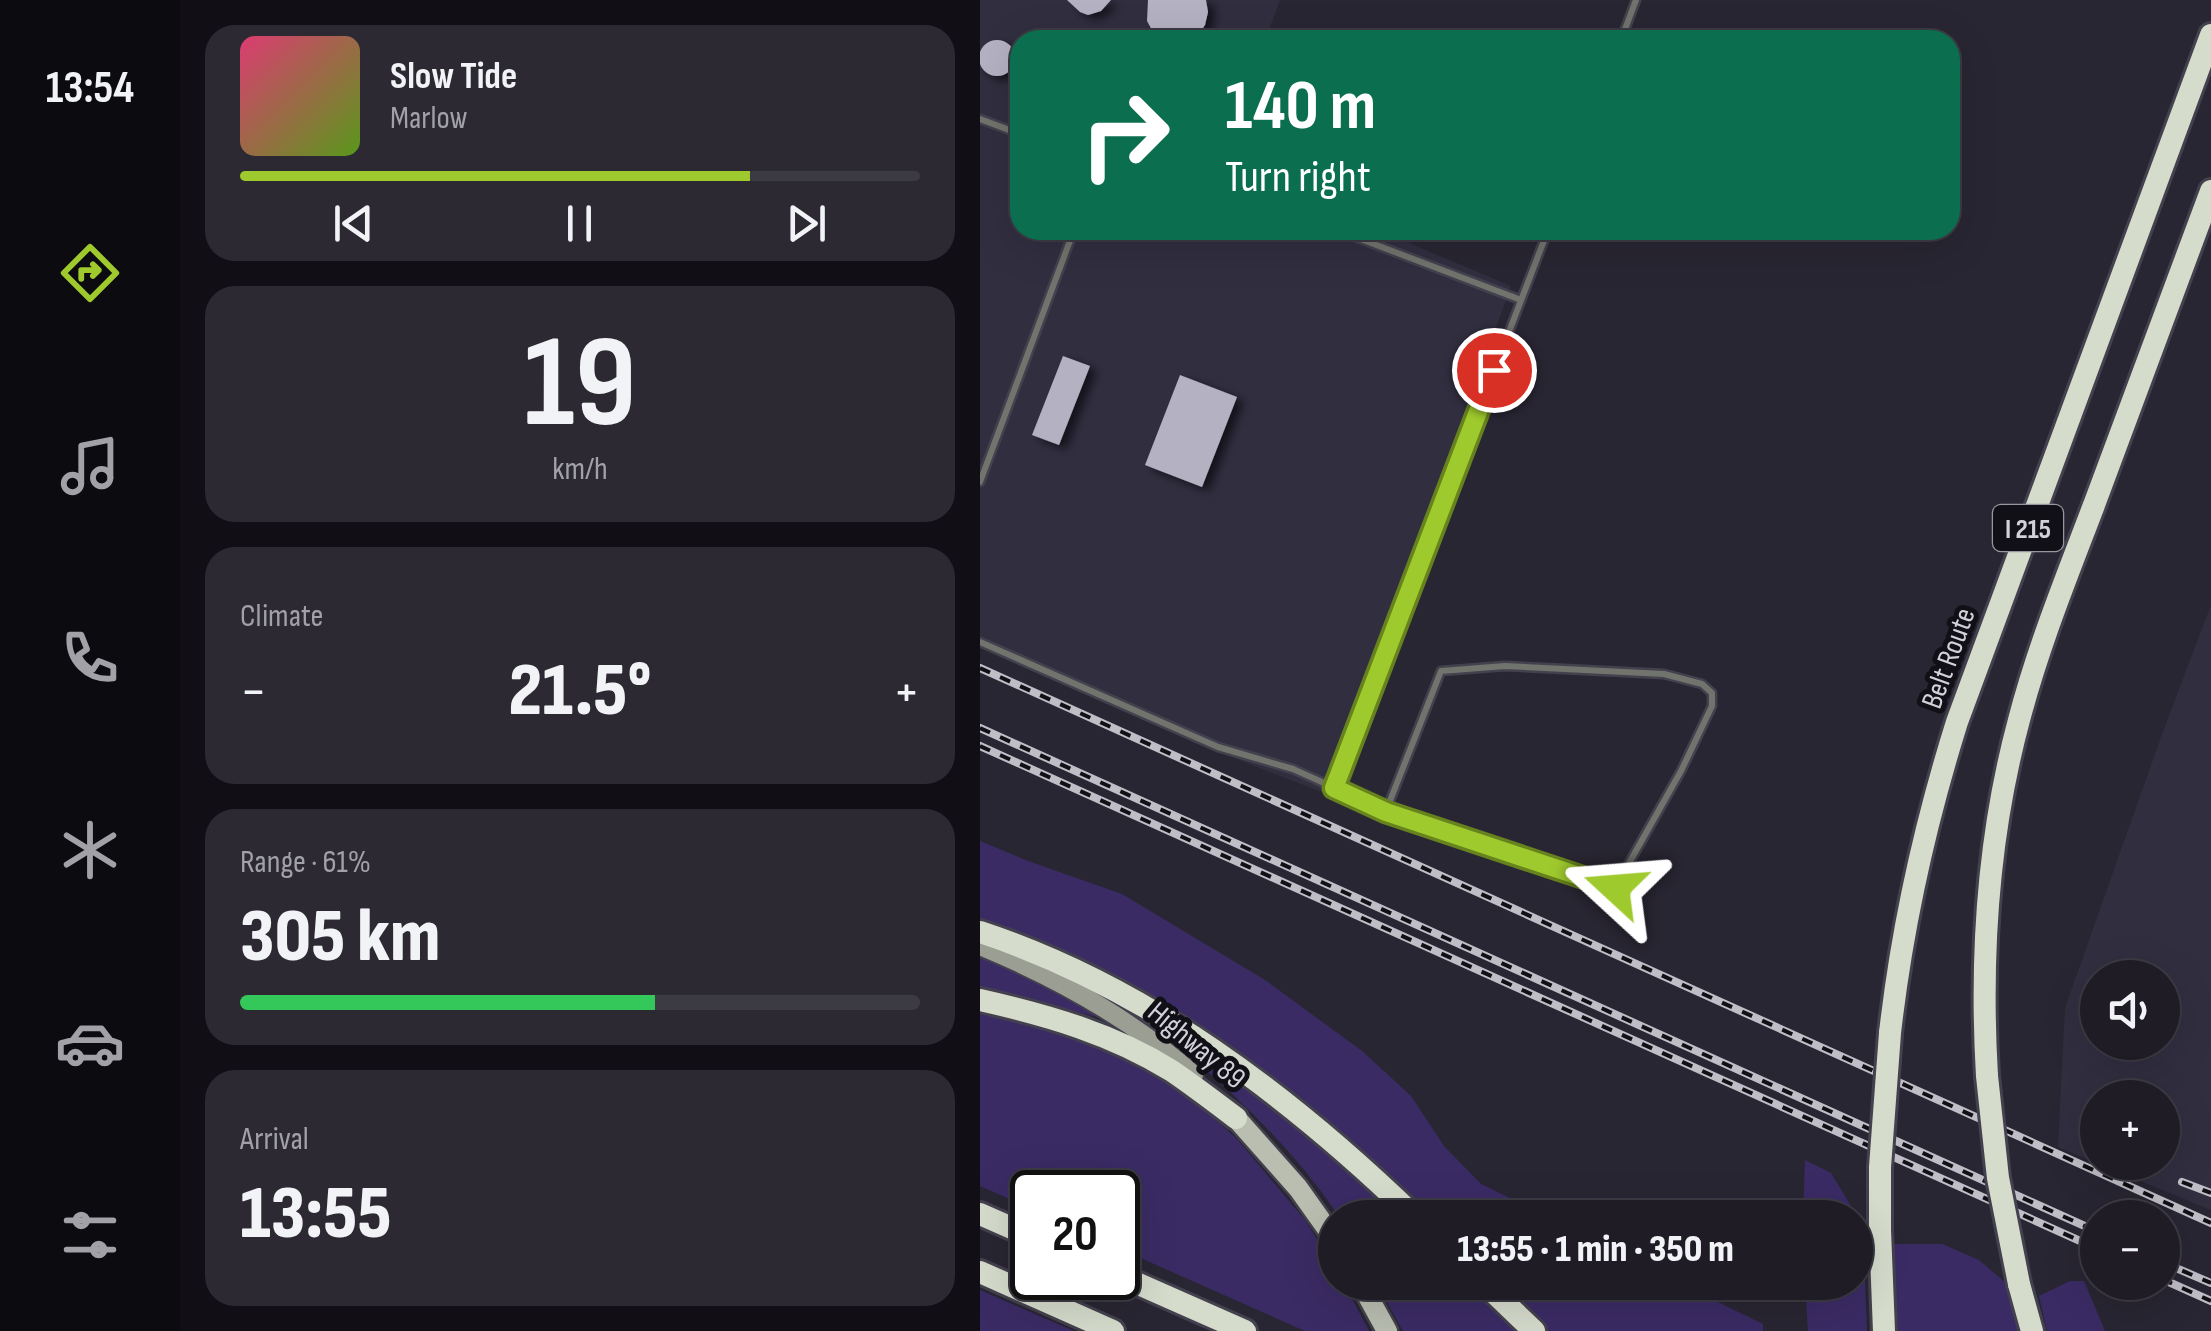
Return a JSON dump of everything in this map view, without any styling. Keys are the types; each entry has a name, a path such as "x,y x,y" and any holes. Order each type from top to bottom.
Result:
{"highway":[{"name":"Belt Route","path":"1884,1331 1881,1155 1890,1033 1902,944 1922,846 1957,722 2211,35"},
{"name":"I 215","path":"2032,1331 1998,1178 1987,1076 1984,974 1998,821 2018,721 2046,634 2211,190"},
{"path":"980,932 1114,991 1212,1050 1304,1116 1397,1200"},
{"path":"980,1000 1062,1022 1127,1046 1168,1069 1236,1118"},
{"path":"980,1214 1010,1227"},
{"path":"980,1272 1113,1331"},
{"path":"1140,1284 1244,1331"},
{"path":"1502,1300 1534,1331"}],"main road":[{"name":"Highway 89","path":"980,946 1054,980 1139,1032 1200,1080 1298,1188 1318,1216"},
{"path":"1370,1300 1387,1331"}],"lane":[{"path":"1625,30 1636,0"},
{"path":"980,119 1010,130"},
{"path":"980,482 1070,240"},
{"path":"1363,240 1521,300"},
{"path":"1334,788 1544,240"},
{"path":"980,642 1218,748 1293,770 1386,812 1615,888 1681,771 1712,706 1712,693 1702,684 1664,674 1505,666 1441,672 1386,812"}],"shaded area":[{"path":"980,0 1280,0 1269,30 1010,30 1010,240 1402,240 1511,286 1327,794 1229,756 980,643"},
{"path":"2211,605 2211,1210 2138,1180 2180,1180 2180,1080 2080,1080 2080,1156 2058,1147 2065,1008 2080,966 2080,1060 2180,1060 2180,960 2082,960"},
{"path":"980,841 1122,894 1265,980 1362,1051 1411,1096 1444,1146 1481,1184 1514,1200 1414,1200 1340,1131 1238,1053 1152,999 980,923"},
{"path":"980,956 1059,993 1104,1019 980,986"},
{"path":"980,1009 1111,1049 1180,1088 1237,1139 1305,1220 1318,1241 1318,1300 1353,1300 1369,1331 1305,1331 1140,1258 1140,1170 1010,1170 1010,1199 980,1186"},
{"path":"1210,1062 1284,1112 1385,1200 1327,1200 1277,1139 1205,1069"},
{"path":"1805,1160 1831,1173 1847,1200 1804,1200"},
{"path":"1892,1244 1942,1244 1979,1260 2007,1284 2019,1331 1898,1331"},
{"path":"2070,1281 2080,1281 2080,1300 2092,1300 2105,1331 2047,1331 2039,1296"},
{"path":"980,1290 1074,1331 980,1331"},
{"path":"1386,1300 1488,1300 1521,1331 1403,1331"},
{"path":"1517,1300 1714,1300 1763,1324 1763,1331 1549,1331"},
{"path":"1806,1300 1866,1300 1867,1331 1808,1331"}],"building":[{"path":"1067,0 1111,0 1101,11 1088,15"},
{"path":"1148,0 1206,0 1208,12 1202,30 1152,30 1147,21"},
{"path":"990,41 1010,45 1010,71 990,75 980,65 980,51"},
{"path":"1063,356 1090,366 1059,445 1032,435"},
{"path":"1180,375 1237,397 1202,487 1145,465"}],"railway":[{"path":"980,668 2211,1223"},
{"path":"980,728 2080,1224"},
{"path":"980,746 2080,1241"},
{"path":"2182,1182 2211,1193"},
{"path":"2180,1270 2211,1283"},
{"path":"2180,1287 2211,1301"}],"route":[{"path":"1494,370 1334,788 1386,812 1615,888"}]}
